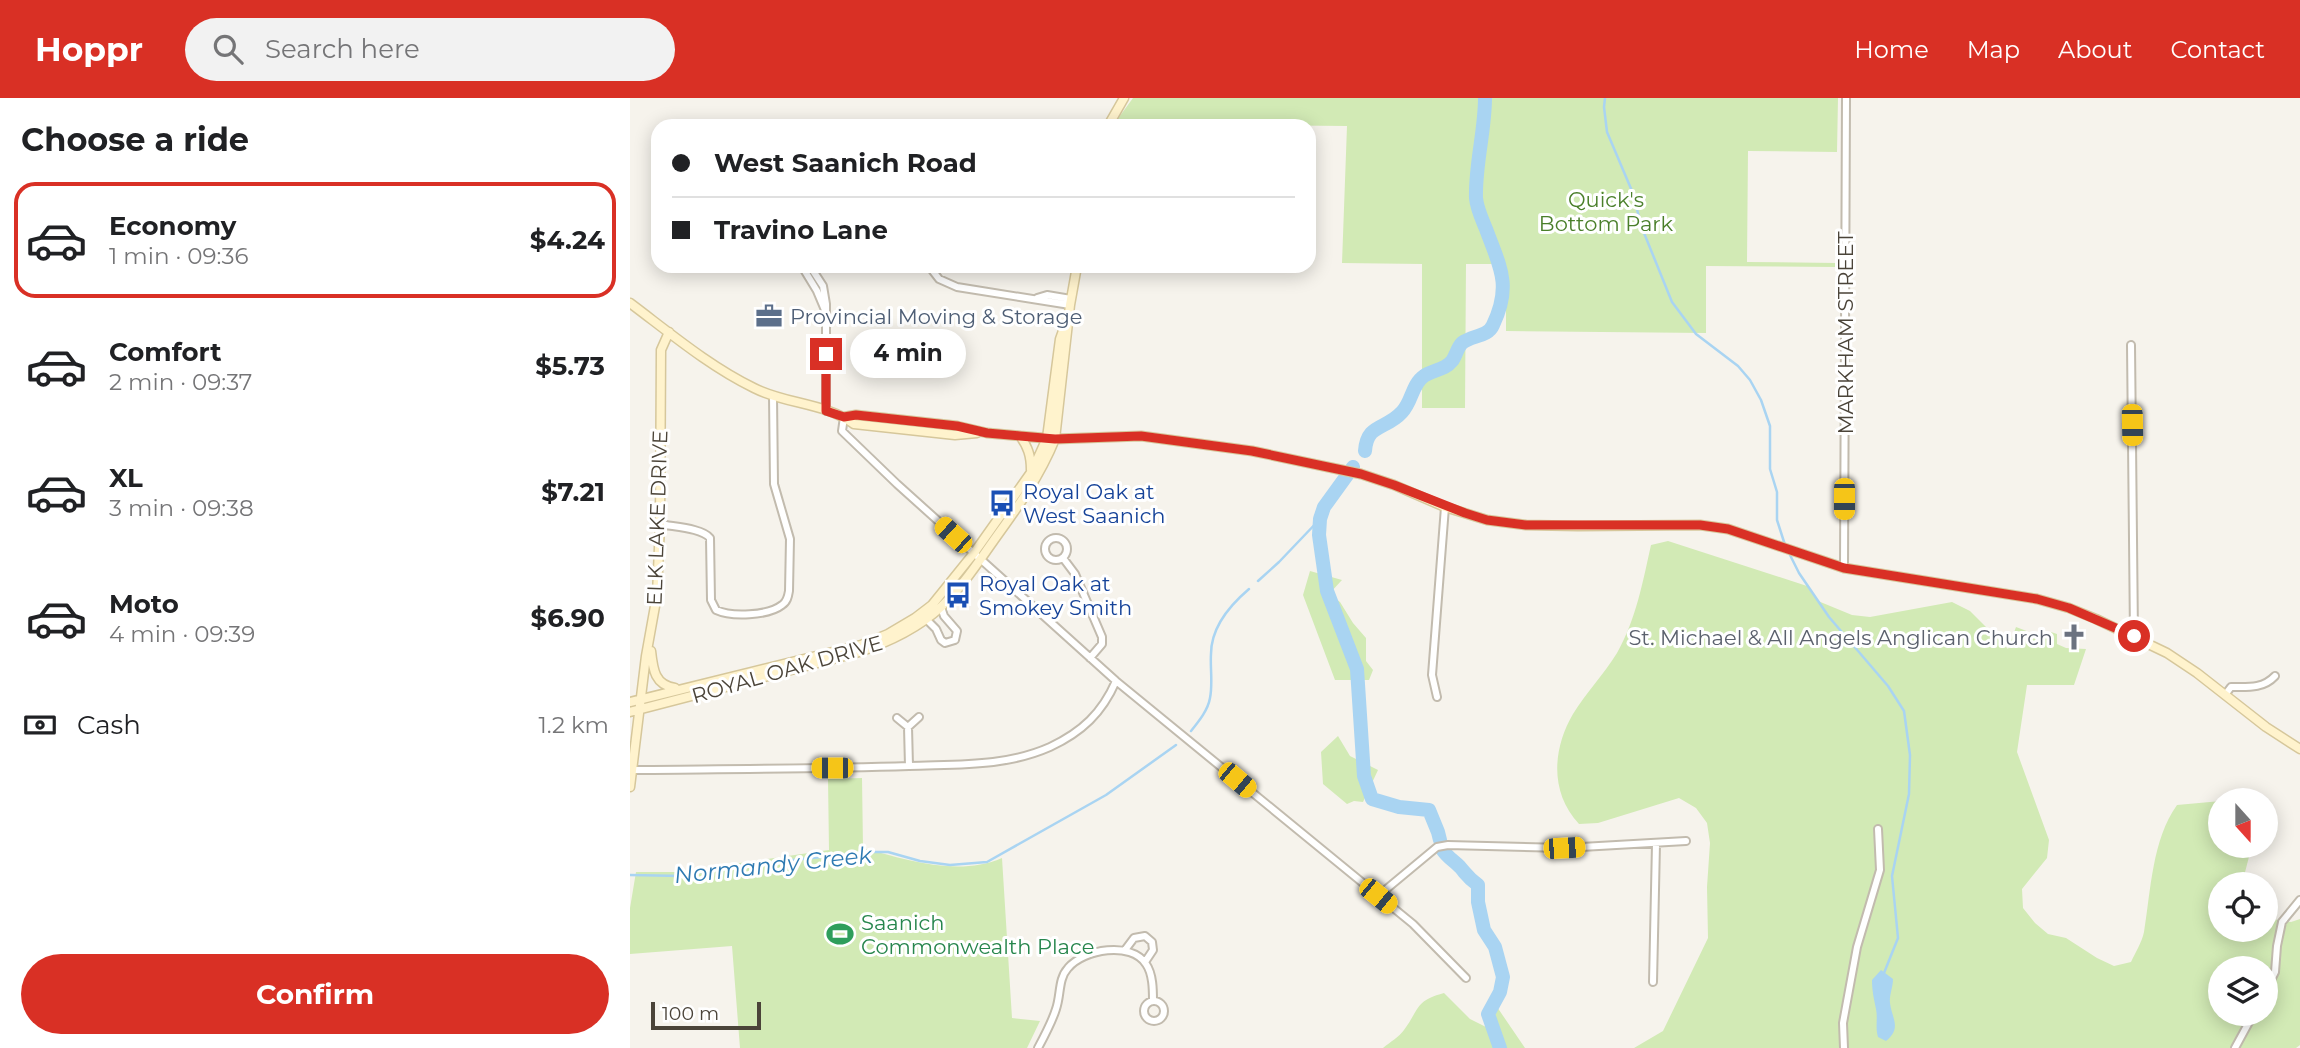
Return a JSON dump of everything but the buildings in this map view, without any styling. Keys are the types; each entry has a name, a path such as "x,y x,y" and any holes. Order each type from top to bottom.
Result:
{"main road":[{"path":"1112,119 1124,98"},
{"path":"1051,438 1076,273"},
{"path":"630,303 716,366 753,388 773,397 844,417 854,425 955,435 987,433 1051,438 1141,436 1278,456 1361,474 1445,507 1487,520 1526,525 1700,525 1728,529 1844,568 2037,599 2069,608 2134,636 2181,662 2300,750"},
{"name":"ELK LAKE DRIVE","path":"630,787 657,595 662,350 668,332"},
{"path":"1020,436 1029,451 1031,473"},
{"name":"ROYAL OAK DRIVE","path":"630,712 856,653 894,638 926,619 941,607 977,556 1051,438"},
{"name":"ROYAL OAK DRIVE","path":"630,702 861,645 888,634 915,618 932,605 977,556 1034,482 1051,438"},
{"path":"649,637 652,667 658,681 671,688 682,689"},
{"path":"630,731 635,746"}],"street":[{"name":"MARKHAM STREET","path":"1844,568 1846,98"},
{"path":"809,273 826,312 826,411"},
{"path":"934,273 947,284 1035,299 1047,295 1070,305"},
{"path":"2131,345 2134,636"},
{"path":"660,524 700,530 710,538 710,600 716,610 723,614 740,616 783,605 788,599 789,591 790,539 775,492 773,397"},
{"path":"844,417 842,431 897,484 1116,681 1413,924 1466,978"},
{"path":"1437,697 1432,675 1445,507"},
{"path":"1063,558 1075,574 1102,637 1102,644 1090,658"},
{"path":"926,619 945,643 955,640 957,631 944,616 941,607"},
{"path":"2225,695 2231,687 2258,686 2275,676"},
{"path":"632,770 859,769 985,765 1050,747 1087,726 1109,699 1116,681"},
{"path":"909,766 908,727 919,717"},
{"path":"897,718 908,727"},
{"path":"1844,1048 1843,1023 1857,947 1880,870 1878,829"},
{"path":"1378,896 1437,847 1448,845 1564,848 1686,841"},
{"path":"1653,982 1656,844"},
{"path":"2276,956 2281,922 2300,900"},
{"path":"1125,950 1134,938 1145,936 1152,942 1153,950 1145,962"},
{"path":"1038,1048 1052,1021 1063,976 1078,959 1093,953 1125,950 1145,962 1150,972 1153,1001"},
{"path":"2235,1048 2247,1026"}],"green space":[{"name":"Quick's Bottom Park","path":"1133,98 1838,98 1837,152 1748,151 1747,262 1837,263 1837,267 1706,266 1706,333 1506,331 1506,264 1466,264 1465,408 1422,408 1422,264 1342,263 1347,126 1316,126 1316,119 1118,119"},
{"path":"1668,541 1807,586 1818,601 1852,615 1870,617 1952,602 1970,611 2008,649 2016,627 2048,639 2051,632 2057,634 2057,644 2066,648 2086,649 2074,685 2027,685 2017,752 2049,840 2047,858 2022,889 2023,908 2048,934 2066,938 2114,966 2131,962 2143,936 2157,849 2169,819 2177,805 2208,802 2208,858 2249,858 2245,872 2208,872 2208,942 2278,942 2278,920 2291,922 2300,919 2300,1045 2296,1048 1634,1048 1663,1031 1708,938 1710,843 1707,823 1696,808 1679,798 1598,823 1579,824 1563,799 1557,771 1566,728 1578,706 1617,653 1638,600 1651,545"},
{"path":"1310,571 1342,580 1329,594 1340,602 1366,638 1366,661 1373,670 1369,680 1335,680 1303,595"},
{"path":"1338,736 1350,756 1378,770 1363,802 1354,801 1347,804 1323,784 1321,752"},
{"path":"862,778 863,848 932,865 968,866 1002,858 1012,1018 1040,1021 1027,1048 740,1048 732,946 630,954 630,908 636,872 678,872 829,850 828,779"},
{"path":"1444,993 1470,1019 1486,1027 1486,1016 1495,1004 1525,1048 1383,1048 1402,1033 1423,1002"}],"water":[{"path":"1881,970 1893,979 1890,1000 1895,1027 1886,1041 1878,1037 1872,988 1872,980"}],"waterway":[{"path":"1365,451 1369,436 1402,412 1420,379 1449,364 1466,340 1491,329 1499,311 1502,276 1476,198 1485,98"},
{"path":"1605,98 1607,132 1632,191 1642,228 1672,302 1696,334 1738,366 1761,400 1770,426 1770,469 1777,492 1777,520 1785,545"},
{"path":"1353,467 1324,507 1319,535 1327,591 1357,669 1364,776 1372,799 1399,807 1429,810 1440,840"},
{"name":"Normandy Creek","path":"1258,581 1320,519"},
{"path":"1788,551 1799,573 1829,617 1888,686 1904,711 1910,755 1909,794 1892,876 1898,938 1884,973"},
{"name":"Normandy Creek","path":"1191,731 1209,702 1214,635 1228,610 1249,589"},
{"name":"Normandy Creek","path":"630,875 682,876 726,867 869,852 888,852 920,861 950,865 987,862 1106,795 1176,745"},
{"path":"1442,849 1478,885 1478,902 1484,930 1495,947 1503,977 1500,992 1488,1014 1500,1048"}],"place":[{"name":"Provincial Moving & Storage","path":"769,316"},
{"name":"Royal Oak at West Saanich","path":"1002,503"},
{"name":"Royal Oak at Smokey Smith","path":"958,595"},
{"name":"St. Michael & All Angels Anglican Church","path":"2074,637"},
{"name":"Saanich Commonwealth Place","path":"840,934"}],"route":[{"path":"826,354 826,411 844,417 856,415 957,426 987,433 1047,438 1141,436 1252,451 1361,474 1445,507 1487,520 1526,525 1700,525 1728,529 1844,568 2037,599 2096,618 2134,636"}]}
